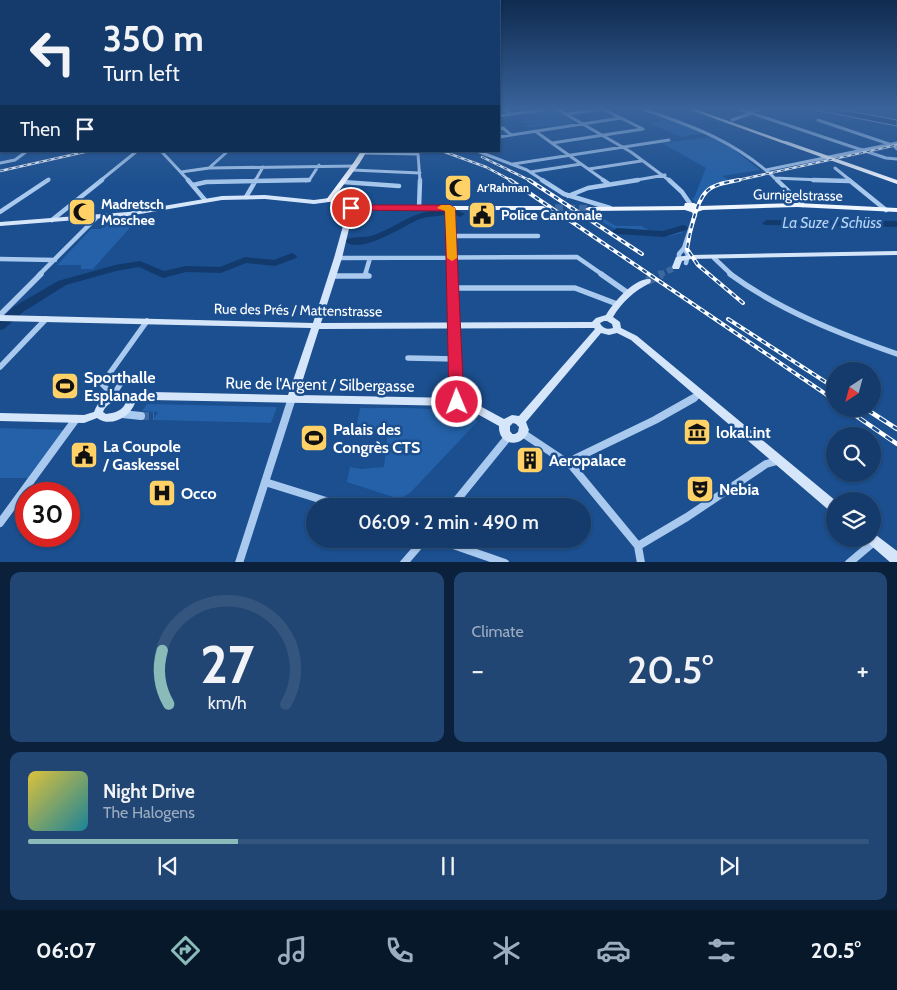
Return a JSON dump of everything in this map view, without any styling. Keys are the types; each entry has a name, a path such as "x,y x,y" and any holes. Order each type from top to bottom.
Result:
{"highway":[{"path":"765,135 784,142"}],"main road":[{"path":"784,142 897,182"},
{"path":"329,200 354,168 363,152"},
{"path":"0,224 143,212 205,200 246,197 276,197 314,202 329,200 351,208 419,208 450,211 543,208"},
{"name":"Gurnigelstrasse","path":"589,209 803,205 897,210"},
{"path":"292,398 338,258 351,208"},
{"path":"681,263 713,258 897,254"},
{"path":"608,318 617,304 628,293 647,281"},
{"name":"Rue des Prés / Mattenstrasse","path":"1,317 316,326 598,327 610,332 617,329"},
{"path":"520,422 598,327 599,319 608,318 616,323 617,329 634,338 826,501"},
{"name":"Rue de l'Argent / Silbergasse","path":"109,399 121,396 131,400 151,396 457,402 475,408 504,424"},
{"path":"98,414 100,407 109,399"},
{"path":"98,414 104,418 122,414 130,407 131,400"},
{"path":"0,417 84,419 98,414"},
{"path":"513,420 520,422 524,426 524,434 519,437 509,436 504,430 504,424 513,420"},
{"path":"881,546 897,559"}],"street":[{"path":"541,135 609,184"},
{"path":"552,143 600,135"},
{"path":"601,135 664,175 684,192 695,215 689,227 681,263"},
{"path":"713,135 748,155 803,205"},
{"path":"820,135 878,155 897,158"},
{"path":"864,135 890,144"},
{"path":"513,164 669,140"},
{"path":"766,170 897,143"},
{"path":"0,163 15,160 26,152"},
{"path":"52,220 136,152"},
{"path":"162,152 205,200"},
{"path":"209,168 227,152"},
{"path":"363,152 418,154 420,173 419,208"},
{"path":"480,152 530,172 568,196 610,208"},
{"path":"589,169 642,160"},
{"path":"530,172 581,164"},
{"path":"181,172 209,168 319,165 420,173"},
{"path":"193,185 206,182 308,181 319,165"},
{"path":"312,168 319,165"},
{"path":"246,197 263,166"},
{"path":"835,168 886,210"},
{"path":"568,196 583,189 664,175"},
{"path":"774,178 850,181"},
{"path":"0,212 49,179"},
{"path":"343,182 399,186"},
{"path":"450,211 457,402"},
{"path":"1,317 97,217"},
{"path":"451,236 538,236"},
{"path":"681,263 679,254 684,248"},
{"path":"338,258 577,257 628,293"},
{"path":"332,276 367,276 370,258"},
{"path":"713,258 733,277 802,316 830,329 897,354"},
{"path":"0,259 55,260"},
{"path":"453,288 575,288 617,304"},
{"path":"0,367 46,319"},
{"path":"109,399 109,391 102,384 148,321"},
{"path":"408,358 456,358"},
{"path":"109,399 121,383"},
{"path":"568,462 655,420 700,395"},
{"path":"239,562 292,398"},
{"path":"122,414 141,416"},
{"path":"0,523 76,419"},
{"path":"524,434 568,462 638,546 641,562"},
{"path":"459,498 509,436"},
{"path":"638,546 766,464 778,461"},
{"path":"266,482 318,498"},
{"path":"849,562 866,547"},
{"path":"404,562 415,548"},
{"path":"463,548 505,562"}],"shaded area":[{"path":"711,137 728,145 760,170 722,176 730,181 709,188 696,204 692,198 694,198 706,168 662,143"},
{"path":"596,218 604,219 616,226 641,226 649,230 666,232 672,228 684,226 682,233 669,236 652,236 622,233 619,229 615,229"},
{"path":"108,221 136,221 93,269 81,269 81,265 57,265 91,229 101,229"},
{"path":"147,404 277,407 271,423 153,420 158,412 142,411"},
{"path":"360,408 420,408 452,412 478,421 410,493 403,497 393,497 347,482 350,467 361,469 384,467 388,429 356,429"},
{"path":"0,428 64,430 28,478 0,478"}],"waterway":[{"name":"La Suze / Schüss","path":"349,241 373,239 418,216 446,212"},
{"name":"La Suze / Schüss","path":"455,212 460,214"},
{"name":"La Suze / Schüss","path":"767,223 897,224"},
{"name":"La Suze / Schüss","path":"617,231 664,234 683,228"},
{"name":"La Suze / Schüss","path":"0,326 19,309 62,283 115,268 140,264 163,275 186,269 221,270 245,260 275,263 292,256"}],"tunnel":[{"path":"543,208 589,209"},
{"path":"659,275 674,268"},
{"path":"647,281 662,274"},
{"path":"141,416 154,416"}],"railway":[{"path":"734,181 897,145"},
{"path":"0,171 85,152"},
{"path":"445,152 486,167 512,181"},
{"path":"482,157 529,180"},
{"path":"510,180 826,394"},
{"path":"529,180 642,254"},
{"path":"739,180 713,187 702,197 689,236 687,249 698,265 743,303"},
{"path":"728,319 826,382"},
{"path":"859,418 897,444"},
{"path":"880,418 897,429"}],"slow traffic":[{"path":"441,208 450,208 452,258"}],"place":[{"name":"Ar'Rahman","path":"458,188"},
{"name":"Madretsch Moschee","path":"82,212"},
{"name":"Police Cantonale","path":"482,215"},
{"name":"Sporthalle Esplanade","path":"65,386"},
{"name":"lokal.int","path":"697,432"},
{"name":"Palais des Congrès CTS","path":"314,438"},
{"name":"La Coupole / Gaskessel","path":"84,455"},
{"name":"Aeropalace","path":"530,460"},
{"name":"Nebia","path":"700,489"},
{"name":"Occo","path":"162,493"}],"route":[{"path":"351,208 450,208 457,402"}]}
